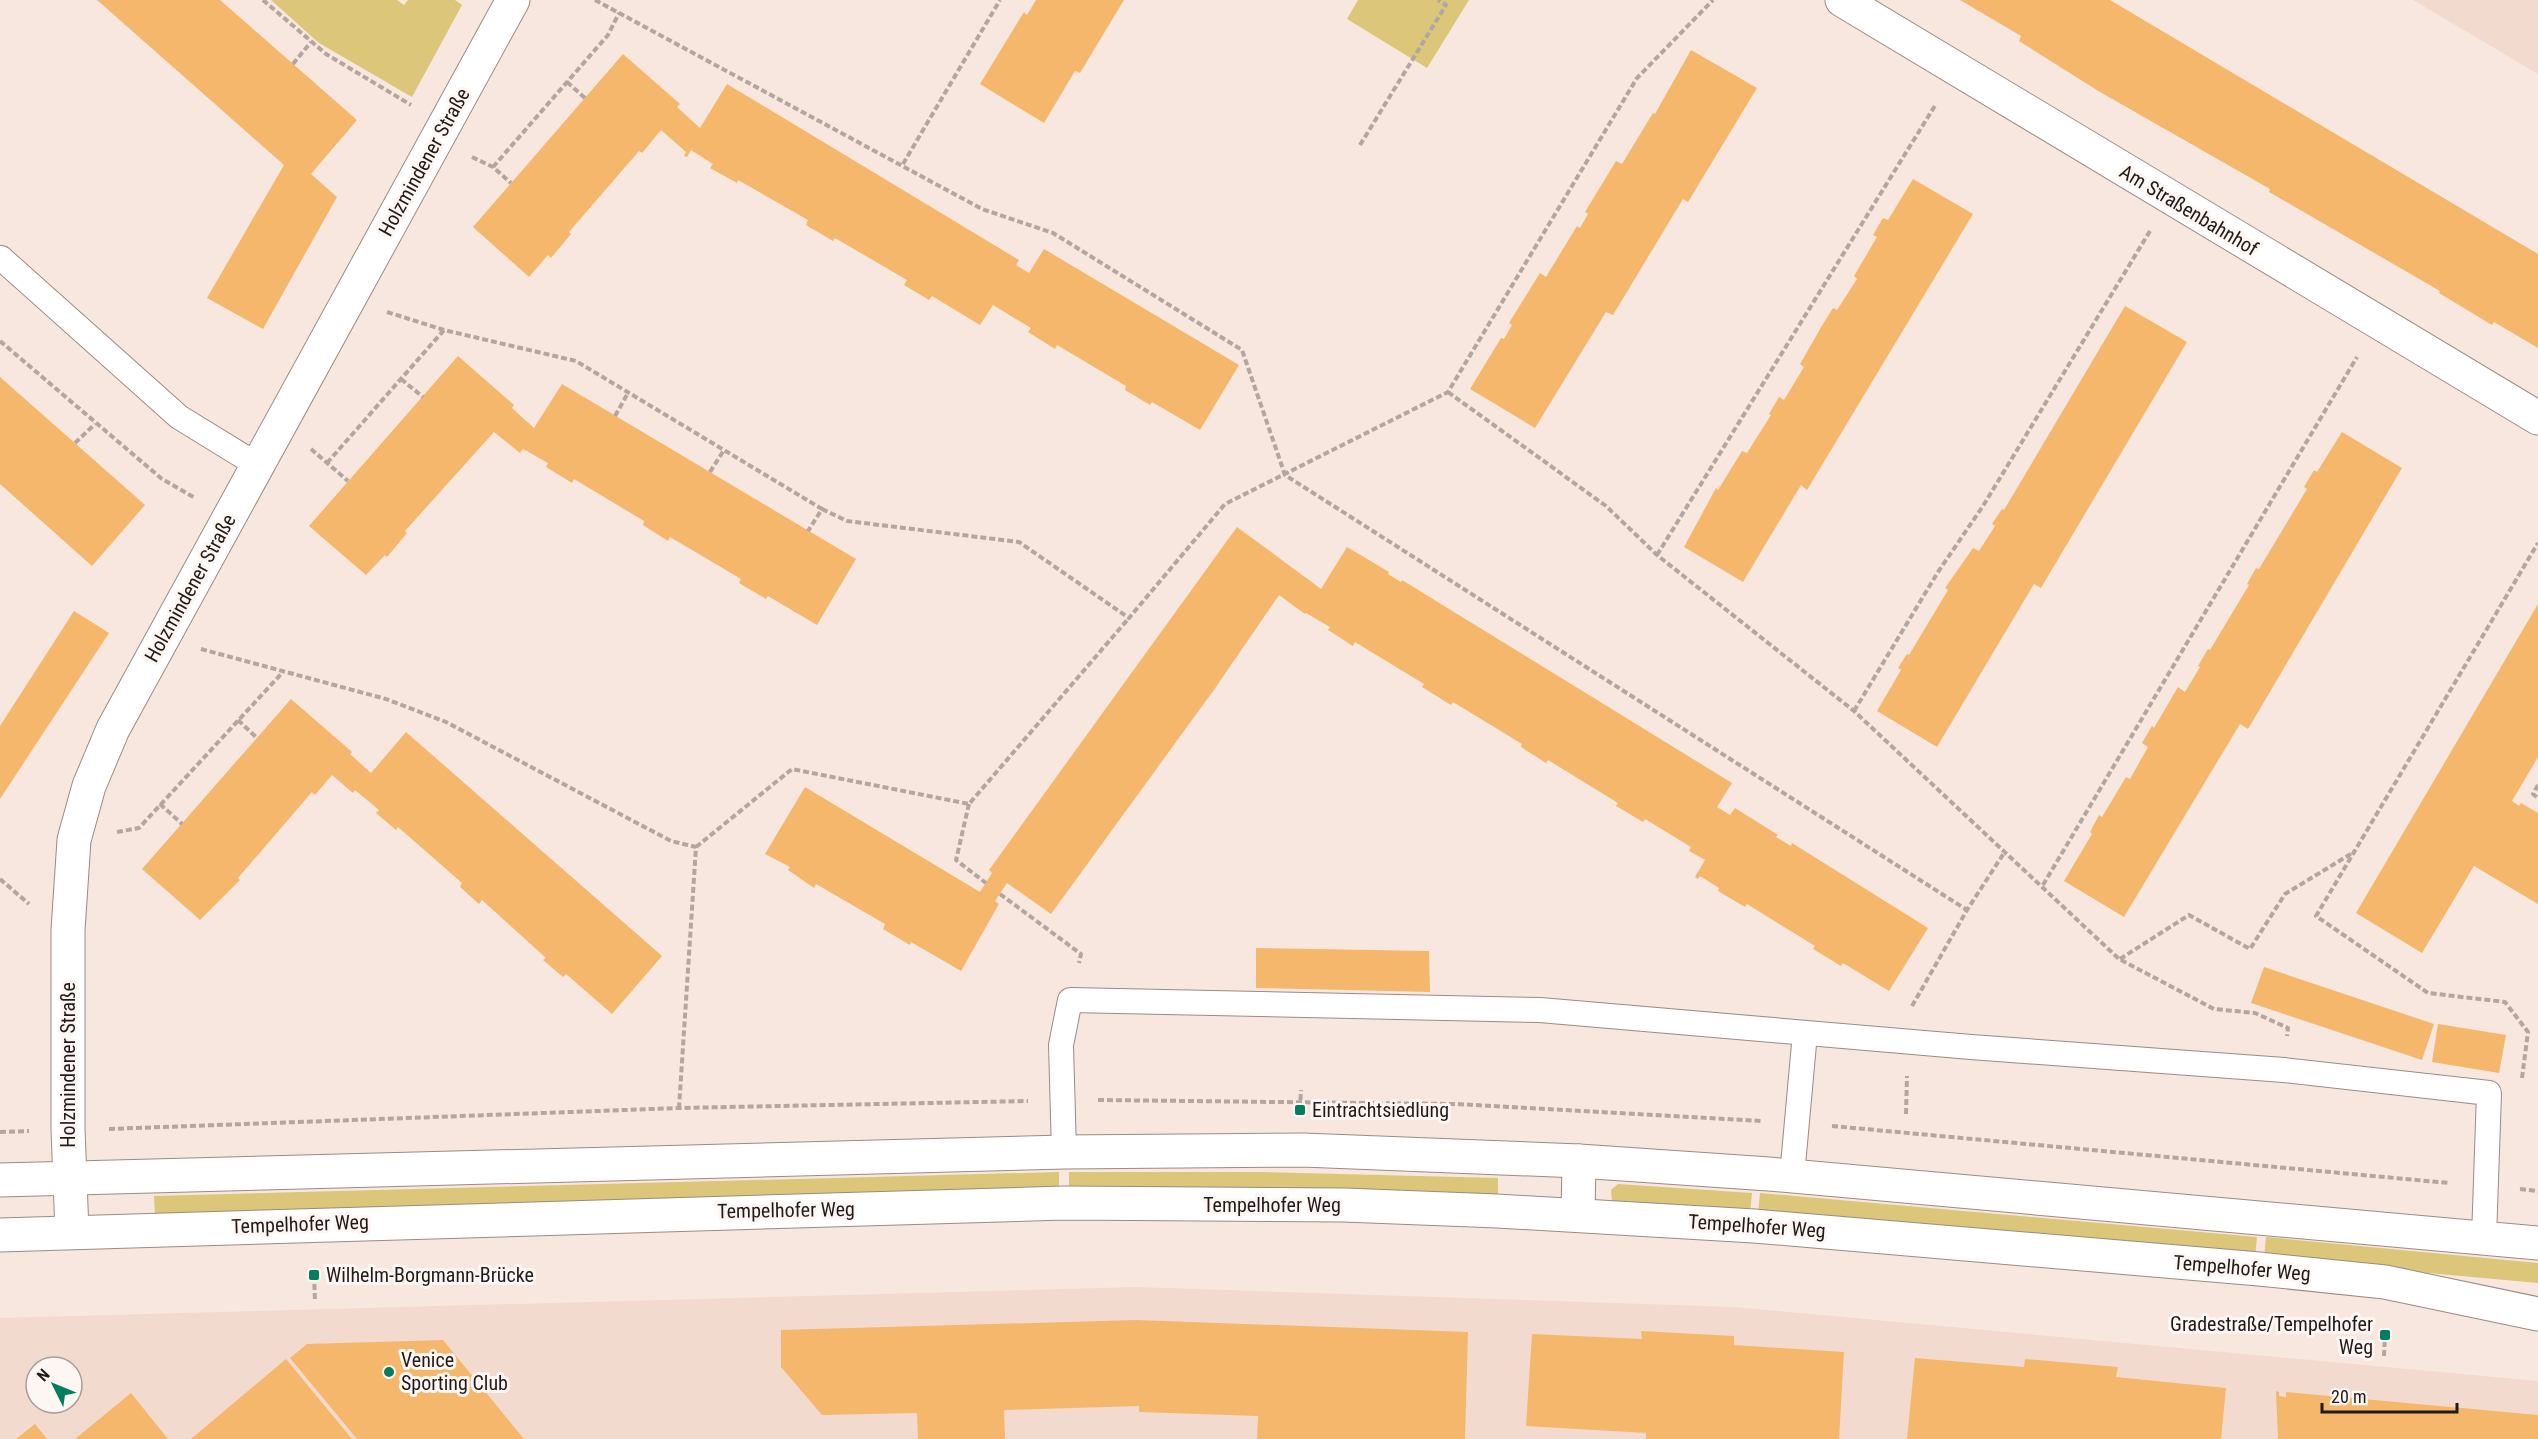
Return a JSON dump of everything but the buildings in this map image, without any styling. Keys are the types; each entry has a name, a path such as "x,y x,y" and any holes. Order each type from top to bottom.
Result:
{"street":[{"name":"Holzmindener Straße","path":"72,1232 69,1177 68,930 74,840 89,786 113,729 513,0"},
{"name":"Am Straßenbahnhof","path":"1842,0 2538,418"},
{"path":"0,1180 1064,1152 1303,1149 1579,1161 1792,1176 2538,1244"},
{"path":"1578,1215 1579,1161"},
{"name":"Tempelhofer Weg","path":"0,1235 1064,1203 1344,1205 1578,1215 1880,1235 2259,1269 2385,1282 2538,1314"}],"lane":[{"path":"1,258 179,417 257,465"},
{"path":"1064,1152 1061,1045 1070,1000 1540,1010 2284,1070 2489,1093 2484,1238"},
{"path":"1792,1176 1805,1033"}],"path":[{"path":"263,0 311,42 414,107"},
{"path":"595,0 903,164 982,209 1053,234 1242,351 1285,475 1967,910"},
{"path":"903,164 1000,0"},
{"path":"1360,145 1446,5 1438,0"},
{"path":"986,883 956,860 969,804 1226,504 1448,392 1637,78 1713,0"},
{"path":"493,167 608,35 619,13"},
{"path":"293,64 311,42"},
{"path":"567,82 585,98"},
{"path":"1657,555 1938,101"},
{"path":"466,154 493,167 511,183"},
{"path":"1854,711 1938,572 1983,506 2152,228"},
{"path":"380,310 444,330 576,361 847,521 1019,542 1129,618"},
{"path":"327,463 444,330"},
{"path":"0,341 162,479 197,499"},
{"path":"2043,885 2360,352"},
{"path":"401,379 423,397"},
{"path":"1448,392 1606,506 1657,555 1854,711 2004,853 2043,885 2119,959 2214,1009 2255,1012 2288,1028 2284,1070"},
{"path":"615,416 628,393"},
{"path":"75,443 95,424"},
{"path":"306,445 348,481"},
{"path":"710,472 724,450"},
{"path":"808,531 822,508"},
{"path":"2489,1093 2521,1087 2528,1032 2505,1002 2428,993 2316,916 2538,543"},
{"path":"195,647 282,673 386,699 446,722 671,841 696,847"},
{"path":"108,834 139,828 282,673"},
{"path":"238,720 257,738"},
{"path":"679,1108 696,847 792,770 969,804"},
{"path":"2538,785 2533,794 2538,798"},
{"path":"160,804 182,824"},
{"path":"2119,959 2189,915 2250,949 2285,894 2355,851"},
{"path":"1906,1114 1907,1041 1912,1001 2004,853"},
{"path":"0,879 32,907"},
{"path":"1000,894 1081,954 1070,1000"},
{"path":"1300,1110 1301,1090"},
{"path":"314,1275 315,1301"},
{"path":"2384,1356 2385,1335"}],"shaded area":[{"path":"271,0 397,0 404,5 408,0 455,0 462,5 412,97 319,43"},
{"path":"1358,0 1469,0 1427,68 1347,19"},
{"path":"2413,0 2538,0 2538,74"},
{"path":"1059,1172 1059,1193 155,1215 154,1196"},
{"path":"1069,1172 1260,1172 1498,1178 1498,1199 1069,1193"},
{"path":"1618,1184 1752,1193 1750,1213 1612,1202 1611,1190"},
{"path":"1760,1193 2257,1237 2255,1258 1758,1214"},
{"path":"2266,1237 2538,1263 2538,1283 2264,1258"},
{"path":"1137,1287 1734,1307 2538,1381 2538,1439 0,1439 0,1318"}],"place":[{"name":"Eintrachtsiedlung","path":"1300,1110"},
{"name":"Wilhelm-Borgmann-Brücke","path":"314,1275"},
{"name":"Gradestraße/Tempelhofer Weg","path":"2385,1335"},
{"name":"Venice Sporting Club","path":"389,1372"}]}
